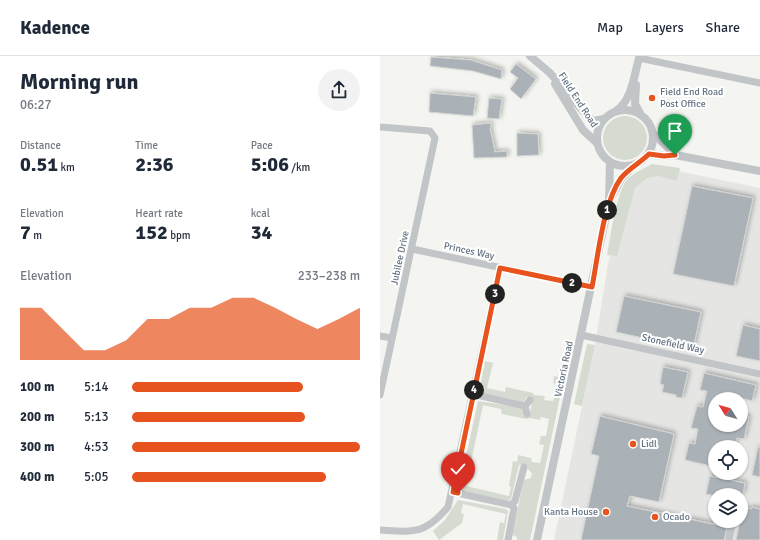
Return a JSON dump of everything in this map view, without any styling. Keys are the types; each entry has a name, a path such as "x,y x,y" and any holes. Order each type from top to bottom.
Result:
{"street":[{"name":"Field End Road","path":"530,56 543,66 588,117 594,121 604,119"},
{"path":"640,57 760,83"},
{"path":"640,57 628,98 621,107 604,119 597,133 597,143 601,153 610,162 626,167 642,161 649,154 653,146 654,134"},
{"path":"640,57 635,97 635,104 640,113"},
{"name":"Field End Road","path":"543,66 583,130 597,143"},
{"path":"616,111 632,110 640,113 647,119 654,134 675,155"},
{"name":"Jubilee Drive","path":"380,127 426,131 433,133 435,138 380,395"},
{"path":"649,154 664,156 675,155 760,171"},
{"name":"Victoria Road","path":"538,540 609,202 610,162"},
{"name":"Victoria Road","path":"609,202 621,179 634,165"},
{"name":"Princes Way","path":"412,249 592,287"},
{"path":"380,530 414,532 426,528 448,507 453,492 500,268"},
{"name":"Stonefield Way","path":"581,335 760,374"},
{"path":"380,336 392,338"},
{"path":"473,394 525,406"},
{"path":"525,406 530,400"},
{"path":"525,406 527,414"},
{"path":"511,505 515,501 524,467"},
{"path":"453,492 511,505 514,508 508,540"},
{"path":"729,540 732,528"}],"shaded area":[{"path":"621,116 629,116 634,117 641,122 646,129 646,147 641,154 634,159 621,160 613,157 606,150 603,142 603,134 606,126 613,119"},
{"path":"652,164 680,168 677,181 659,176 647,178 635,188 617,256 607,255 616,209 624,184 633,175"},
{"path":"658,167 760,188 760,540 554,540 595,345 608,264 626,195"},
{"path":"587,344 595,345 582,406 574,404"},
{"path":"485,361 493,363 487,388 505,392 506,387 533,393 534,395 545,396 544,400 553,401 557,384 553,383 554,376 564,378 530,540 517,540 517,537 512,535 524,480 531,478 532,473 527,468 528,465 519,465 511,499 508,501 459,490 478,401 522,408 524,414 530,412 532,402 527,397 523,402 479,392","holes":["483,405 501,409 502,414 526,419 530,418 540,420 541,417 549,419 546,436 541,436 539,444 544,445 540,463 532,462 531,458 518,455 517,462 513,461 509,496 466,486"]},
{"path":"458,500 506,509 508,511 503,540 497,540 500,522 504,523 506,514 463,504 461,513 464,514 462,523 439,540 433,531 445,520"}],"building":[{"path":"431,57 471,60 502,70 501,79 473,71 430,66"},
{"path":"516,64 536,79 521,99 510,89 518,78 510,72"},
{"path":"430,93 476,97 473,116 429,112"},
{"path":"489,98 502,99 499,119 487,118"},
{"path":"491,123 490,128 495,152 507,151 507,157 474,158 472,125"},
{"path":"517,133 538,134 539,155 517,156"},
{"path":"692,186 753,198 734,286 673,274"},
{"path":"624,296 701,312 693,349 616,332"},
{"path":"743,325 760,329 760,361 736,356"},
{"path":"663,367 688,372 682,398 662,392 664,385 660,384"},
{"path":"704,373 756,385 752,401 748,400 748,392 708,392 708,432 746,432 744,439 708,440 708,465 685,460 689,443 695,444 698,429 691,428 697,406 703,407 707,391 700,390"},
{"path":"600,416 674,434 659,502 630,496 627,506 708,523 708,528 727,528 724,540 581,540 599,456 591,454"},
{"path":"758,447 760,448 760,477 752,475"},
{"path":"709,480 730,480 745,483 744,488 708,488 708,494 706,494"},
{"path":"752,507 760,509 760,540 736,540 738,528 748,528 748,508 751,509"}],"place":[{"name":"Field End Road Post Office","path":"652,98"},
{"name":"Lidl","path":"633,444"},
{"name":"Kanta House","path":"606,512"},
{"name":"Ocado","path":"655,517"}],"route":[{"path":"458,493 453,492 480,357 500,268 592,287 609,202 621,179 634,165 642,161 649,154 664,156 675,155"}]}
